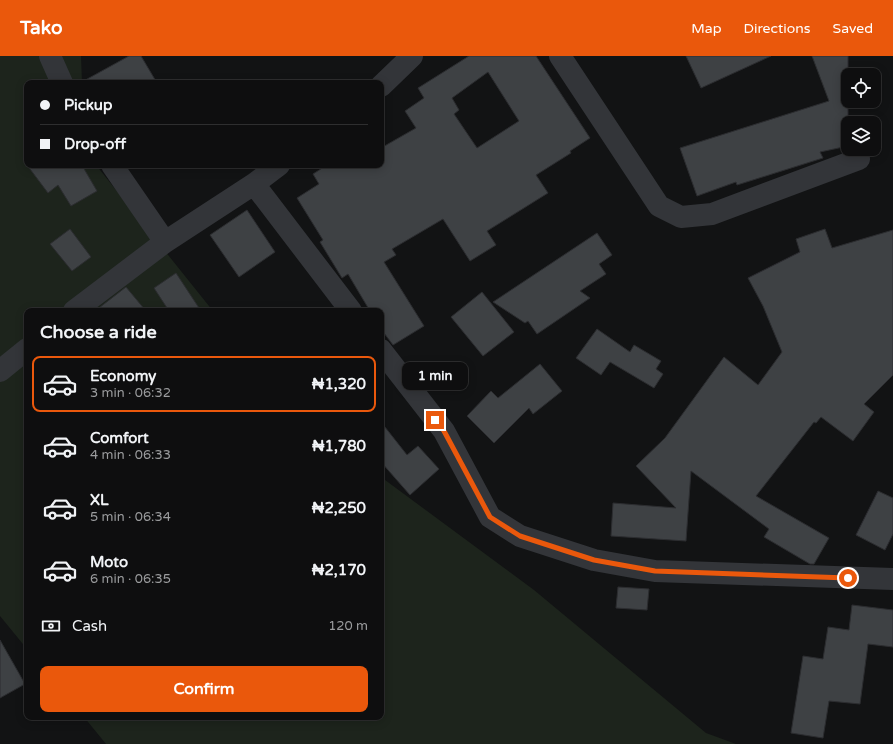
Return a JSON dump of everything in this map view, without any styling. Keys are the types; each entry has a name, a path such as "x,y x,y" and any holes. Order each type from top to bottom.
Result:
{"street":[{"path":"50,56 61,80"},
{"path":"384,83 412,56"},
{"path":"560,56 659,206 682,217 712,214 859,159"},
{"path":"114,168 165,242"},
{"path":"78,308 165,242 254,184 275,168"},
{"path":"254,184 348,308"},
{"path":"0,371 24,351"},
{"path":"384,354 444,431 490,517 520,536 594,560 655,571 893,579"}],"shaded area":[{"path":"0,56 81,56 82,80 24,80 24,168 98,168 211,308 24,308 24,645 0,616"},
{"path":"384,479 534,590 706,733 736,744 106,744 86,720 384,720"}],"building":[{"path":"129,56 141,56 155,80 85,80"},
{"path":"469,56 536,56 590,138 570,151 571,153 536,175 548,193 487,231 496,245 470,261 443,219 392,249 396,255 384,262 424,326 393,345 384,333 384,308 368,308 348,274 342,278 320,242 323,240 297,198 319,184 313,174 322,168 384,168 384,146 416,128 405,111 424,98 418,88","holes":["488,72 519,121 477,148 454,114 459,110 452,98"]},
{"path":"686,56 771,56 701,88"},
{"path":"812,56 848,56 848,68 841,68 841,108 848,108 848,116 841,116 841,148 820,152 823,158 737,185 736,182 697,196 680,148 829,101"},
{"path":"29,168 84,168 97,191 71,206 58,185 48,193"},
{"path":"247,210 275,252 239,277 210,235"},
{"path":"70,229 91,257 72,271 50,244"},
{"path":"825,229 832,248 893,230 893,375 864,404 874,412 853,441 821,417 816,423 814,422 756,496 829,538 814,564 810,564 764,537 769,529 691,471 686,541 611,536 613,503 676,508 636,466 665,438 724,357 758,385 782,352 763,306 748,278 800,252 796,239"},
{"path":"597,233 612,255 599,264 606,274 580,291 590,298 537,334 528,321 525,323 493,302"},
{"path":"176,273 199,308 167,308 154,288"},
{"path":"126,287 144,308 99,308"},
{"path":"482,292 514,332 483,356 451,317"},
{"path":"597,329 630,352 634,345 661,361 656,369 663,374 654,388 610,362 601,375 576,358"},
{"path":"540,364 562,391 533,414 529,408 494,443 467,416 491,391 498,398"},
{"path":"384,426 407,455 418,446 439,469 410,495 384,465"},
{"path":"878,491 893,498 893,534 885,550 856,535"},
{"path":"618,587 649,589 647,610 616,608"},
{"path":"852,605 893,610 893,647 868,644 860,704 829,701 823,738 791,733 803,656 823,659 828,627 849,630"},
{"path":"0,640 24,685 0,698"}],"route":[{"path":"435,420 444,431 476,494 490,517 520,536 594,560 655,571 848,578"}]}
